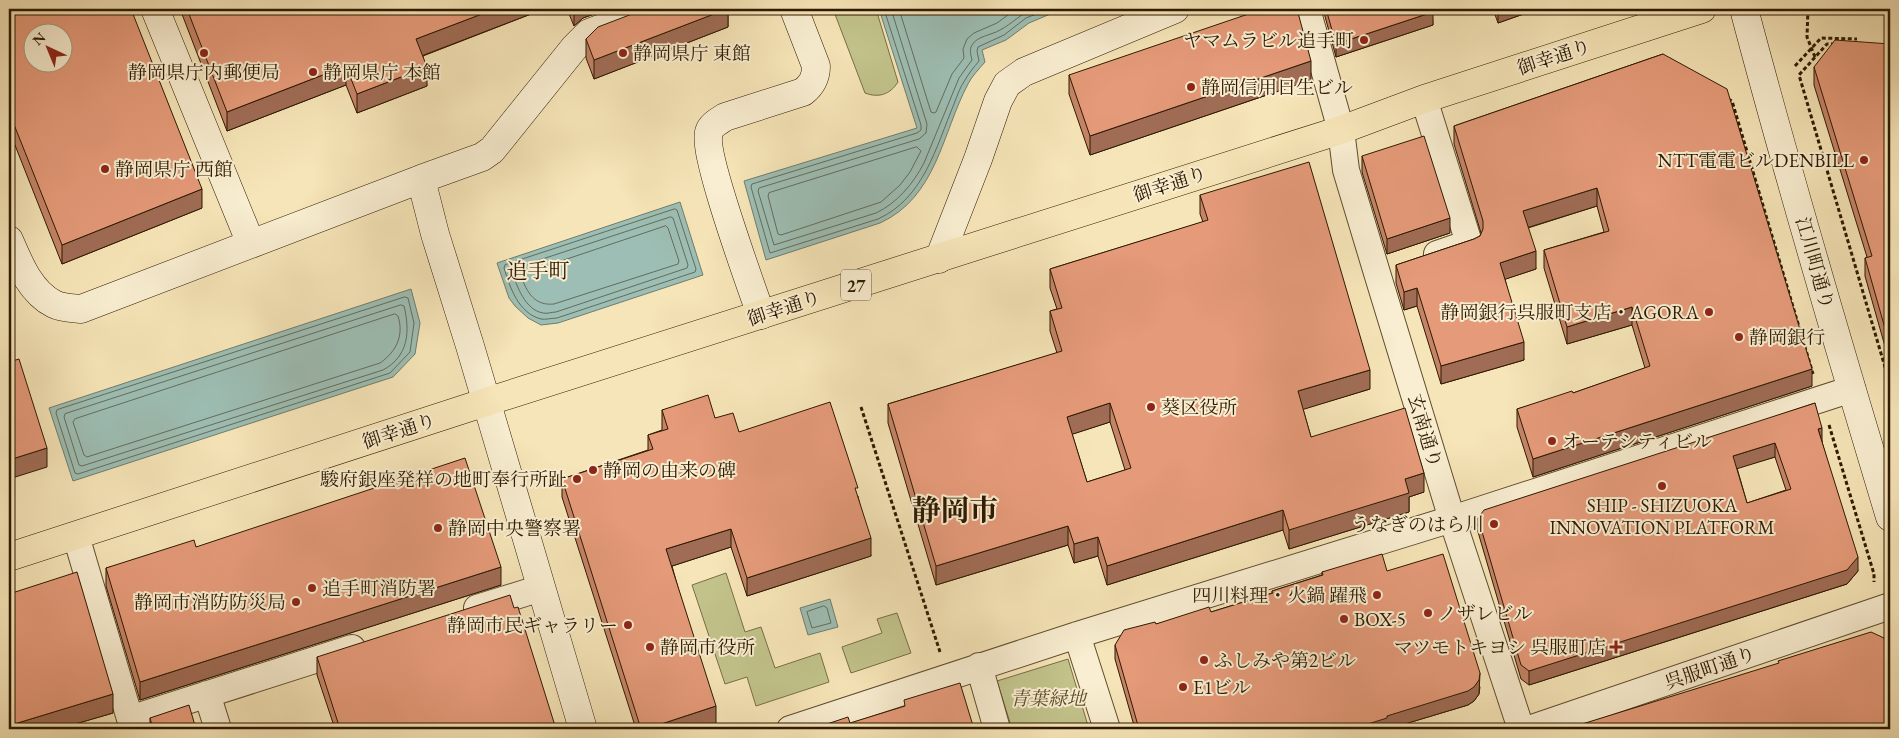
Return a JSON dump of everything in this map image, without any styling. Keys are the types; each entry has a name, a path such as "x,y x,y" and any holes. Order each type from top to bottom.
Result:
{"main road":[{"name":"御幸通り","path":"9,557 486,402 1341,130 1424,99 1702,9"}],"street":[{"path":"155,9 252,244"},
{"path":"9,240 24,273 44,296 54,304 81,309 482,157 492,150 574,48 589,33 651,9"},
{"path":"761,315 720,190 709,146 709,132 716,123 725,117 803,92 809,87 816,76 816,66 794,9"},
{"path":"939,259 978,159 998,101 1007,84 1024,72 1175,9"},
{"name":"玄南通り","path":"1307,9 1341,130 1346,170 1395,267 1452,519 1521,729"},
{"name":"江川町通り","path":"1744,9 1764,85 1890,516"},
{"path":"1395,267 1469,243 1424,99"},
{"path":"421,179 435,234 583,729"},
{"path":"790,729 979,666 1452,519 1852,389"},
{"path":"76,536 131,724 207,694 379,639"},
{"path":"455,615 541,588"},
{"name":"呉服町通り","path":"1529,729 1890,606"},
{"path":"1076,635 1107,729"},
{"path":"979,666 997,729"},
{"path":"207,694 218,729"}],"path":[{"path":"1808,9 1807,37 1815,57"},
{"path":"1795,66 1821,38 1857,39"},
{"path":"1836,44 1827,44 1799,75 1890,384"},
{"path":"1723,97 1732,101 1876,584"},
{"path":"861,407 948,677"}],"green space":[{"path":"833,9 876,9 898,82 887,93 875,95 865,93"},
{"path":"726,573 745,632 761,627 775,668 820,653 829,682 756,706 747,677 725,684 692,585"},
{"path":"897,613 911,653 851,673 842,647 882,633 877,619"},
{"name":"青葉緑地","path":"1068,659 1089,729 1012,729 997,681"}],"water":[{"path":"879,9 1062,9 1029,23 1006,40 982,50 985,62 968,84 936,162 926,181 899,212 880,223 766,260 744,181 917,128"},
{"path":"680,202 703,275 558,323 541,325 528,318 509,298 497,263"},
{"path":"411,289 420,323 415,354 393,377 73,481 49,408"},
{"path":"830,599 838,627 808,635 800,608"}],"building":[{"name":"静岡県庁 西館","path":"9,9 131,9 202,189 62,245 9,112"},
{"name":"静岡県庁 本館","path":"187,9 495,9 416,39 427,67 357,94 346,66 227,112"},
{"path":"645,9 727,9 594,60 586,39 598,27"},
{"name":"静岡信用日生ビル","path":"1263,9 1297,9 1311,61 1090,136 1069,75"},
{"name":"ヤマムラビル追手町","path":"1326,9 1432,9 1433,12 1336,44"},
{"name":"NTT電電ビルDENBILL","path":"1835,40 1890,44 1890,346 1865,258 1872,256 1814,67"},
{"path":"1663,54 1727,89 1812,369 1533,459 1517,409 1572,391 1573,393 1650,366 1632,307 1567,327 1544,250 1609,231 1597,188 1523,211 1536,251 1500,263 1524,342 1441,366 1417,288 1404,292 1396,265 1474,239 1480,236 1483,229 1483,221 1454,126"},
{"path":"1424,136 1450,218 1387,239 1362,156"},
{"path":"1309,162 1370,370 1298,391 1311,437 1405,408 1424,473 1405,479 1409,493 1289,530 1283,510 1107,566 1098,537 1074,544 1068,526 936,566 888,404 1062,351 1050,311 1062,308 1050,269 1208,220 1200,195","holes":["1110,403 1131,468 1087,482 1067,417"]},
{"path":"19,359 47,448 9,460 9,362"},
{"name":"静岡市役所","path":"708,395 715,418 733,413 739,432 830,402 858,488 855,488 871,538 747,578 731,529 666,549 716,706 641,729 562,479 653,449 648,435 668,429 662,410"},
{"path":"1815,403 1822,428 1818,429 1858,557 1847,570 1529,671 1521,665 1478,518 1484,510","holes":["1775,443 1791,489 1747,503 1733,456"]},
{"path":"465,458 501,567 140,682 106,568 194,540 196,547"},
{"path":"1382,554 1387,571 1443,554 1480,673 1479,680 1474,687 1468,691 1352,729 1139,729 1115,645 1124,630 1155,622 1156,624 1209,607 1211,612 1323,575 1322,572"},
{"path":"77,572 113,694 11,725 9,717 9,594"},
{"path":"510,595 514,608 518,607 556,729 340,729 317,657"},
{"path":"1871,632 1884,638 1890,659 1890,729 1566,729 1779,663 1778,661"},
{"path":"960,683 974,729 829,729 827,724 848,717 850,723 905,706 904,700"},
{"path":"189,705 196,729 153,729 150,718"}],"place":[{"name":"ヤマムラビル追手町","path":"1364,40"},
{"name":"静岡県庁内郵便局","path":"204,53"},
{"name":"静岡県庁 東館","path":"623,53"},
{"name":"静岡県庁 本館","path":"313,72"},
{"name":"静岡信用日生ビル","path":"1191,87"},
{"name":"NTT電電ビルDENBILL","path":"1864,160"},
{"name":"静岡県庁 西館","path":"105,169"},
{"name":"静岡銀行呉服町支店・AGORA","path":"1709,312"},
{"name":"静岡銀行","path":"1739,337"},
{"name":"葵区役所","path":"1151,407"},
{"name":"オーテシティビル","path":"1552,441"},
{"name":"静岡の由来の碑","path":"593,470"},
{"name":"駿府銀座発祥の地町奉行所趾","path":"577,479"},
{"name":"SHIP - SHIZUOKA INNOVATION PLATFORM","path":"1662,486"},
{"name":"うなぎのはら川","path":"1494,524"},
{"name":"静岡中央警察署","path":"438,528"},
{"name":"追手町消防署","path":"312,588"},
{"name":"四川料理・火鍋 躍飛","path":"1377,595"},
{"name":"静岡市消防防災局","path":"296,602"},
{"name":"ノザレビル","path":"1428,613"},
{"name":"BOX-5","path":"1344,619"},
{"name":"静岡市民ギャラリー","path":"628,625"},
{"name":"静岡市役所","path":"650,647"},
{"name":"マツモトキヨシ 呉服町店","path":"1616,647"},
{"name":"ふしみや第2ビル","path":"1204,660"},
{"name":"E1ビル","path":"1183,687"}],"district":[{"name":"追手町","path":"538,270"},
{"name":"静岡市","path":"955,510"}]}
